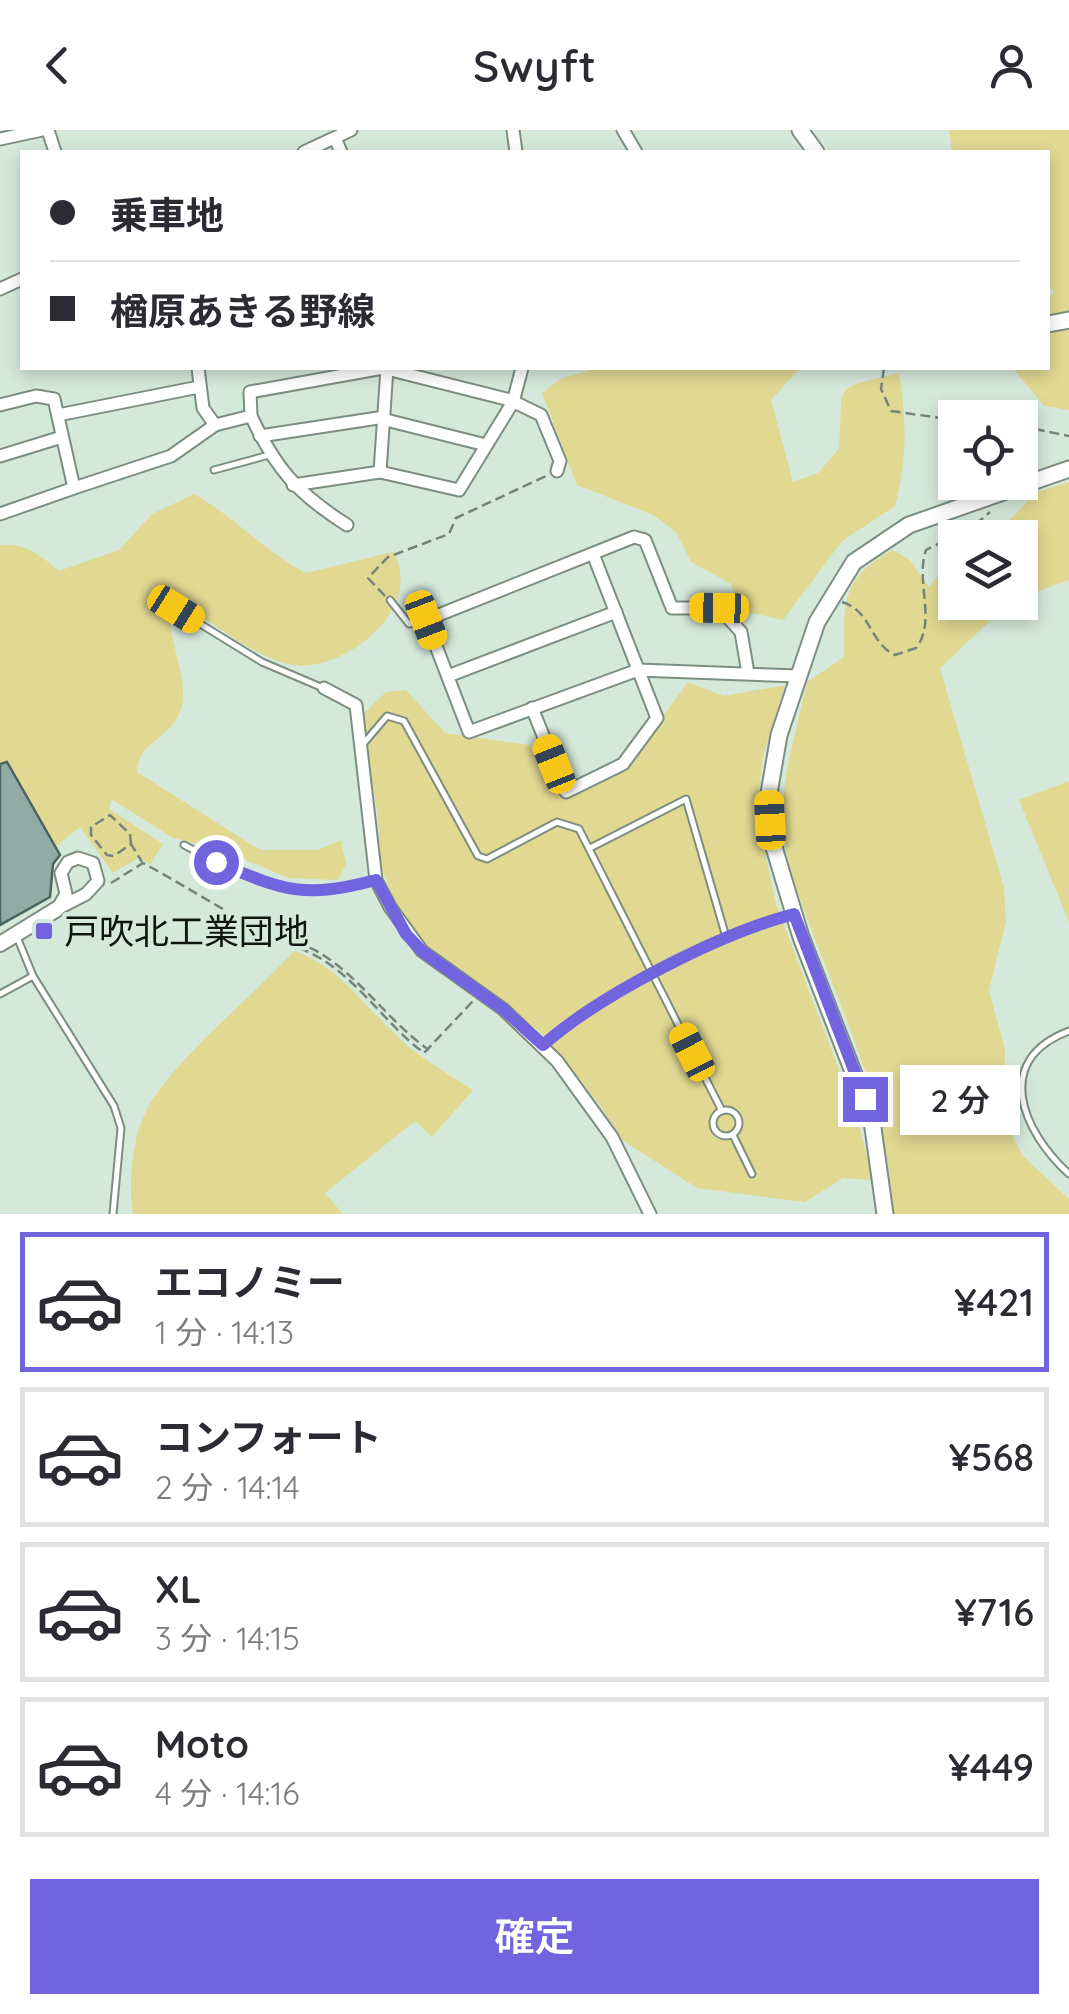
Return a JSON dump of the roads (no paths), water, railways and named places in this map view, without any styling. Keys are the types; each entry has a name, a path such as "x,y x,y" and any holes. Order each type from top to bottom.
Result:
{"main road":[{"path":"885,1214 872,1121 794,914 773,844 768,799 780,735 826,602 854,562 887,536 1069,469"}],"street":[{"path":"0,139 45,130"},
{"path":"308,150 352,130"},
{"path":"335,138 340,150"},
{"path":"198,370 203,408 216,425"},
{"path":"347,524 304,498 270,454 251,416 250,392 376,370"},
{"path":"380,472 387,370"},
{"path":"394,370 514,402 546,419 560,461 557,471"},
{"path":"293,485 380,472 458,490 514,402 522,370"},
{"path":"58,415 199,387"},
{"path":"0,404 36,396 54,399 74,488"},
{"path":"0,514 170,456 216,425 251,416"},
{"path":"260,436 384,419 486,445"},
{"path":"0,456 62,437"},
{"path":"748,673 740,632 719,608 672,608 645,540 634,538 426,620 470,732 638,670 798,676"},
{"path":"532,708 566,792 623,764 657,718 594,554"},
{"path":"448,676 616,612"},
{"path":"324,688 354,703 376,880 406,934 422,951 481,992 543,1045 612,1136 650,1214"},
{"path":"0,944 96,886 98,871 89,861 78,858 64,867 66,894 57,909"}],"lane":[{"path":"214,470 270,454"},
{"path":"390,600 409,624 426,620"},
{"path":"176,609 262,662 324,688"},
{"path":"362,746 387,716 404,721 478,856 487,859 560,822 577,826 722,1111"},
{"path":"589,848 686,798 726,937"},
{"path":"184,845 295,892 336,890 376,880"},
{"path":"543,1045 578,1014 726,937 794,914"},
{"path":"15,934 33,976 114,1106 121,1128 113,1214"},
{"path":"0,994 33,976"},
{"path":"1069,1031 1035,1048 1026,1062 1022,1094 1032,1126 1069,1174"},
{"path":"733,1135 722,1136 714,1128 714,1119 722,1111 731,1111 739,1119 733,1135 752,1174"}],"place":[{"name":"戸吹北工業団地","path":"44,931"}]}
